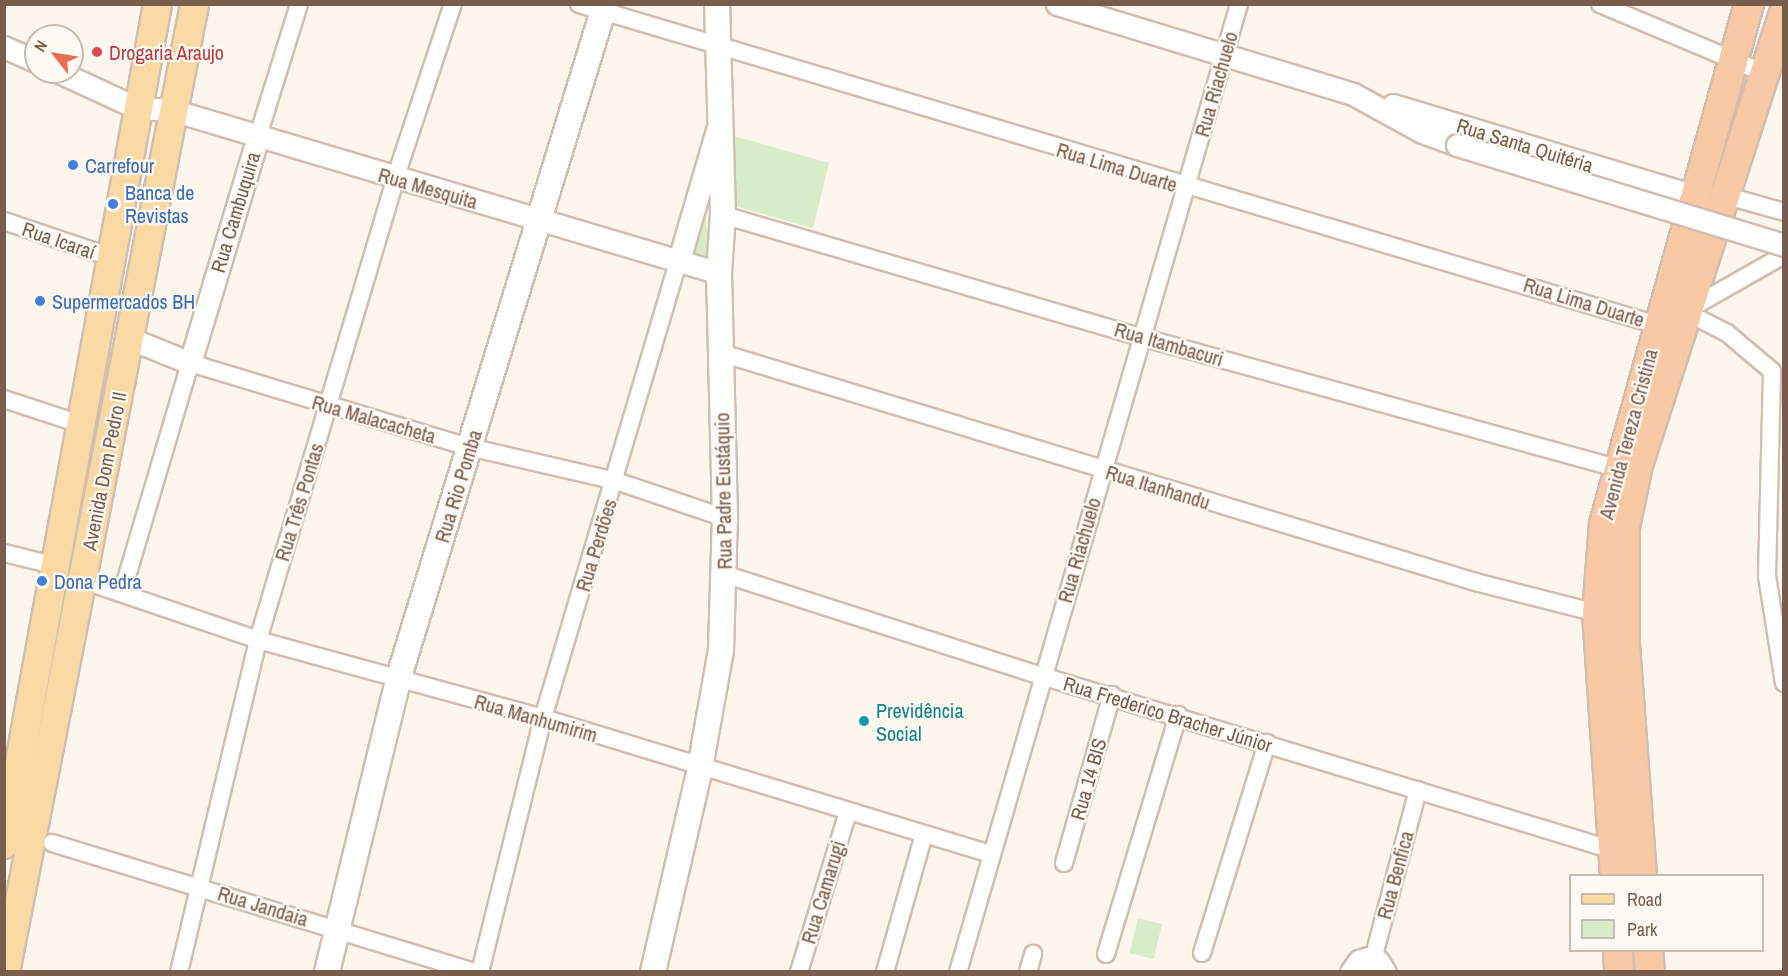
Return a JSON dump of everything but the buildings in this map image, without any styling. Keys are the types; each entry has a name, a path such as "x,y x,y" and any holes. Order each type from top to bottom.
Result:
{"highway":[{"name":"Avenida Tereza Cristina","path":"1642,874 1625,644 1625,527 1638,465 1688,311 1733,61 1749,4"},
{"name":"Avenida Tereza Cristina","path":"1614,863 1598,613 1604,524 1617,468 1657,325 1764,73 1784,13"},
{"path":"1648,952 1650,972"}],"main road":[{"name":"Avenida Dom Pedro II","path":"4,844 83,425 157,4"},
{"name":"Avenida Dom Pedro II","path":"4,972 194,4"},
{"name":"Rua Padre Eustáquio","path":"653,972 700,768 721,650 725,518 718,273 723,215 716,44 717,4"},
{"name":"Rua Rio Pomba","path":"327,972 398,680 604,8"}],"street":[{"name":"Rua Cambuquira","path":"122,593 299,4"},
{"name":"Rua Três Pontas","path":"179,972 258,640 395,179 453,4"},
{"name":"Rua Lima Duarte","path":"579,4 604,8 1186,188 1493,274 1657,325"},
{"name":"Rua Santa Quitéria","path":"1057,4 1224,56 1710,196 1784,212"},
{"name":"Rua Riachuelo","path":"990,854 1239,4"},
{"path":"1600,4 1764,73"},
{"path":"4,47 24,56"},
{"path":"84,84 137,108"},
{"name":"Rua Santa Quitéria","path":"1353,93 1422,132 1457,145 1784,245"},
{"name":"Rua Mesquita","path":"137,108 172,110 395,179 718,273"},
{"name":"Rua Perdões","path":"480,972 543,718 616,481 720,121"},
{"name":"Rua Itambacuri","path":"723,215 1141,337 1617,468"},
{"name":"Rua Icaraí","path":"4,221 113,258"},
{"path":"1688,311 1784,255"},
{"path":"1688,311 1727,333 1772,371 1767,576 1784,683"},
{"name":"Rua Malacacheta","path":"130,339 190,363 327,406 470,447 616,481 725,518"},
{"name":"Rua Itanhandu","path":"721,353 1102,471 1479,583 1598,613"},
{"path":"4,399 83,425"},
{"path":"4,553 57,566"},
{"name":"Rua Frederico Bracher Júnior","path":"724,574 1042,676 1112,695 1418,790 1614,863"},
{"name":"Rua Manhumirim","path":"82,580 258,640 543,718 700,768 990,854"},
{"name":"Rua 14 BIS","path":"1064,863 1112,695"},
{"path":"1106,954 1178,716"},
{"path":"1202,953 1266,743"},
{"name":"Rua Benfica","path":"1379,965 1418,790"},
{"name":"Rua Camarugi","path":"799,972 848,812"},
{"path":"885,972 924,834"},
{"name":"Rua Jandaia","path":"52,843 474,972"},
{"path":"958,972 990,854"},
{"path":"1028,972 1033,954"},
{"path":"1351,971 1359,961 1379,965"}],"green space":[{"path":"734,136 829,163 813,228 731,205"},
{"path":"700,218 706,218 709,261 684,255"},
{"path":"1138,918 1162,924 1154,959 1129,953"}],"place":[{"name":"Drogaria Araujo","path":"97,52"},
{"name":"Carrefour","path":"73,165"},
{"name":"Banca de Revistas","path":"113,204"},
{"name":"Supermercados BH","path":"40,301"},
{"name":"Dona Pedra","path":"42,581"},
{"name":"Previdência Social","path":"864,721"}]}
